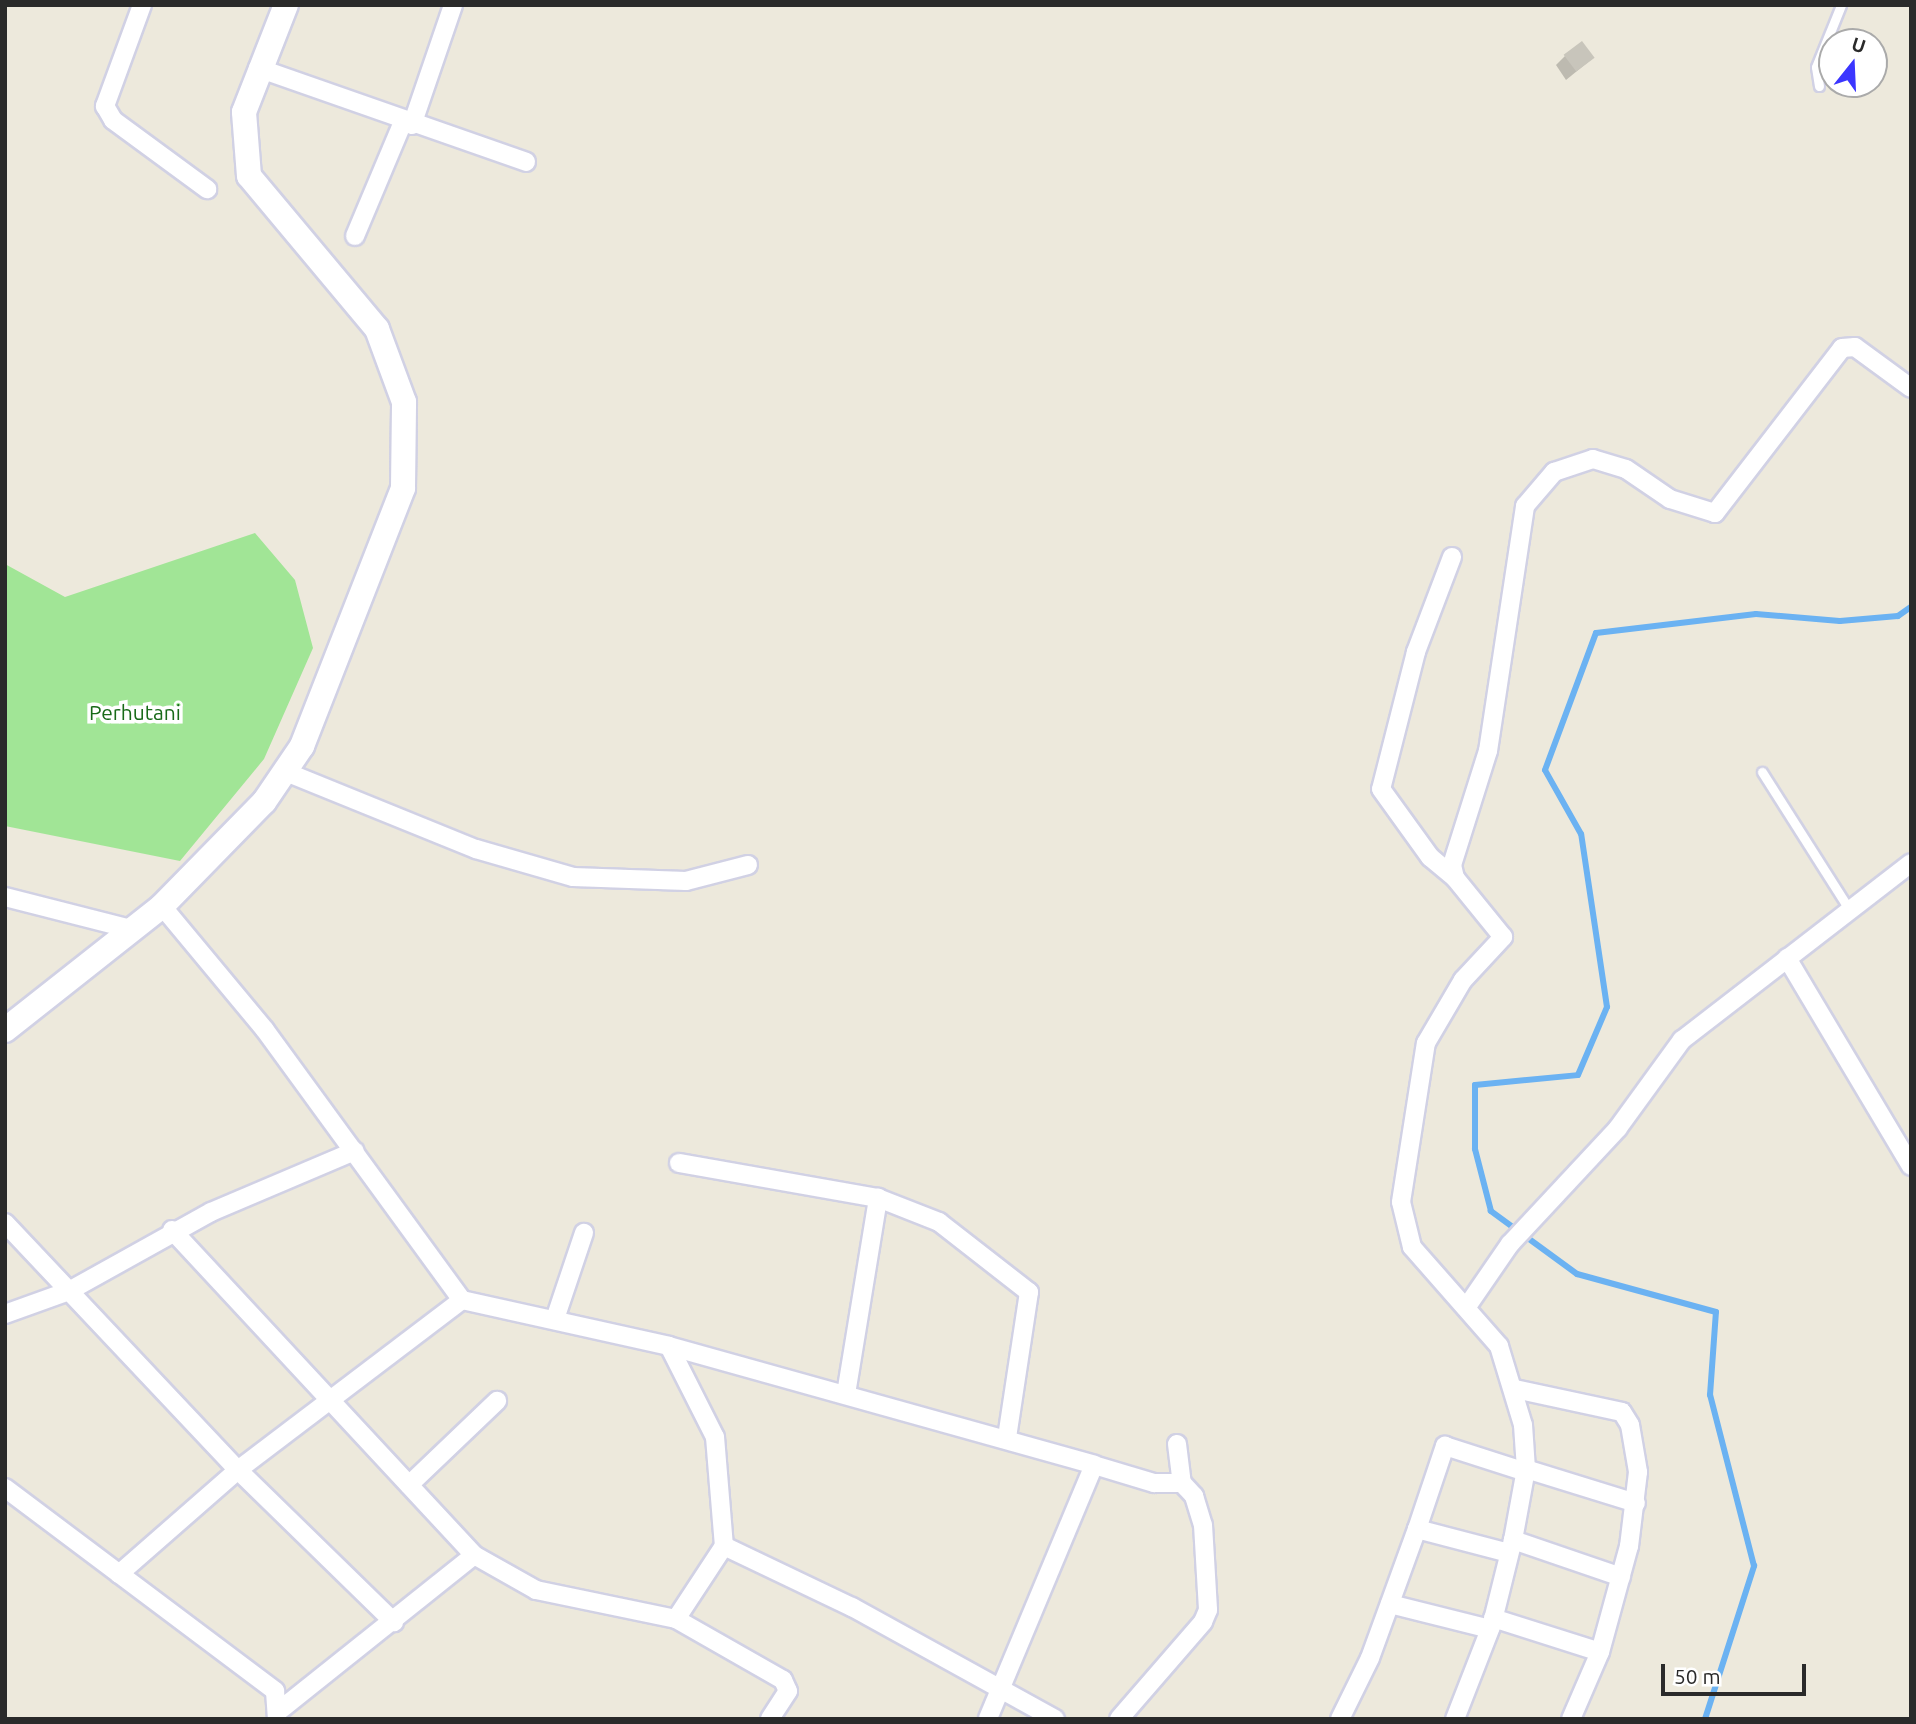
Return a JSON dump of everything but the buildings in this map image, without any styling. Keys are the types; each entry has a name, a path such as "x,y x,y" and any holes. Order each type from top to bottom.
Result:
{"street":[{"path":"142,5 105,106 113,120 206,189"},
{"path":"5,1030 162,906 286,772 372,575 403,488 408,440 400,383 377,329 248,176 244,113 258,68 286,5"},
{"path":"355,236 408,124 453,5"},
{"path":"258,68 408,124 526,162"},
{"path":"1455,878 1452,864 1488,751 1519,530 1537,489 1571,462 1601,460 1670,499 1715,513 1842,348 1855,347 1911,388"},
{"path":"1452,557 1416,652 1381,789 1430,857 1455,878 1503,937 1463,981 1426,1043 1401,1202 1412,1247 1468,1305 1499,1346 1515,1390 1526,1470 1492,1624 1455,1719"},
{"path":"286,772 475,849 573,877 686,881 748,865"},
{"path":"1468,1305 1510,1244 1533,1223 1618,1128 1682,1040 1911,863"},
{"path":"5,897 134,930"},
{"path":"162,906 355,1151 462,1300 668,1346 1007,1438 1154,1483 1182,1483"},
{"path":"1787,958 1911,1166"},
{"path":"5,1314 69,1291 172,1230 355,1151"},
{"path":"679,1163 878,1198 939,1222 1030,1292 1007,1438"},
{"path":"846,1394 878,1198"},
{"path":"5,1223 238,1470 394,1622"},
{"path":"172,1230 474,1555 536,1590 676,1619 783,1680 788,1691 770,1719"},
{"path":"555,1319 584,1233"},
{"path":"119,1574 238,1470 332,1404 462,1300"},
{"path":"668,1346 715,1437 724,1546 676,1619"},
{"path":"1515,1390 1622,1412 1638,1472 1636,1503 1621,1577 1600,1652 1571,1719"},
{"path":"410,1485 497,1401"},
{"path":"1119,1719 1208,1610 1203,1525 1194,1496 1182,1483 1177,1444"},
{"path":"1340,1719 1390,1604 1445,1446 1636,1503"},
{"path":"988,1719 1094,1465"},
{"path":"5,1488 275,1691 279,1714 474,1555"},
{"path":"1417,1529 1511,1547 1621,1577"},
{"path":"724,1546 852,1607 1055,1719"},
{"path":"1390,1604 1492,1624 1600,1652"}],"lane":[{"path":"1831,28 1841,5"},
{"path":"1818,60 1815,67 1818,81"},
{"path":"1762,772 1851,912"}],"green space":[{"name":"Perhutani","path":"255,533 295,580 313,648 264,759 180,861 5,826 5,564 65,597"}],"waterway":[{"path":"1705,1719 1754,1566 1710,1395 1716,1312 1577,1274 1491,1211 1475,1149 1475,1085 1578,1075 1607,1007 1581,834 1545,770 1596,633 1756,614 1840,621 1898,616 1911,607"}]}
